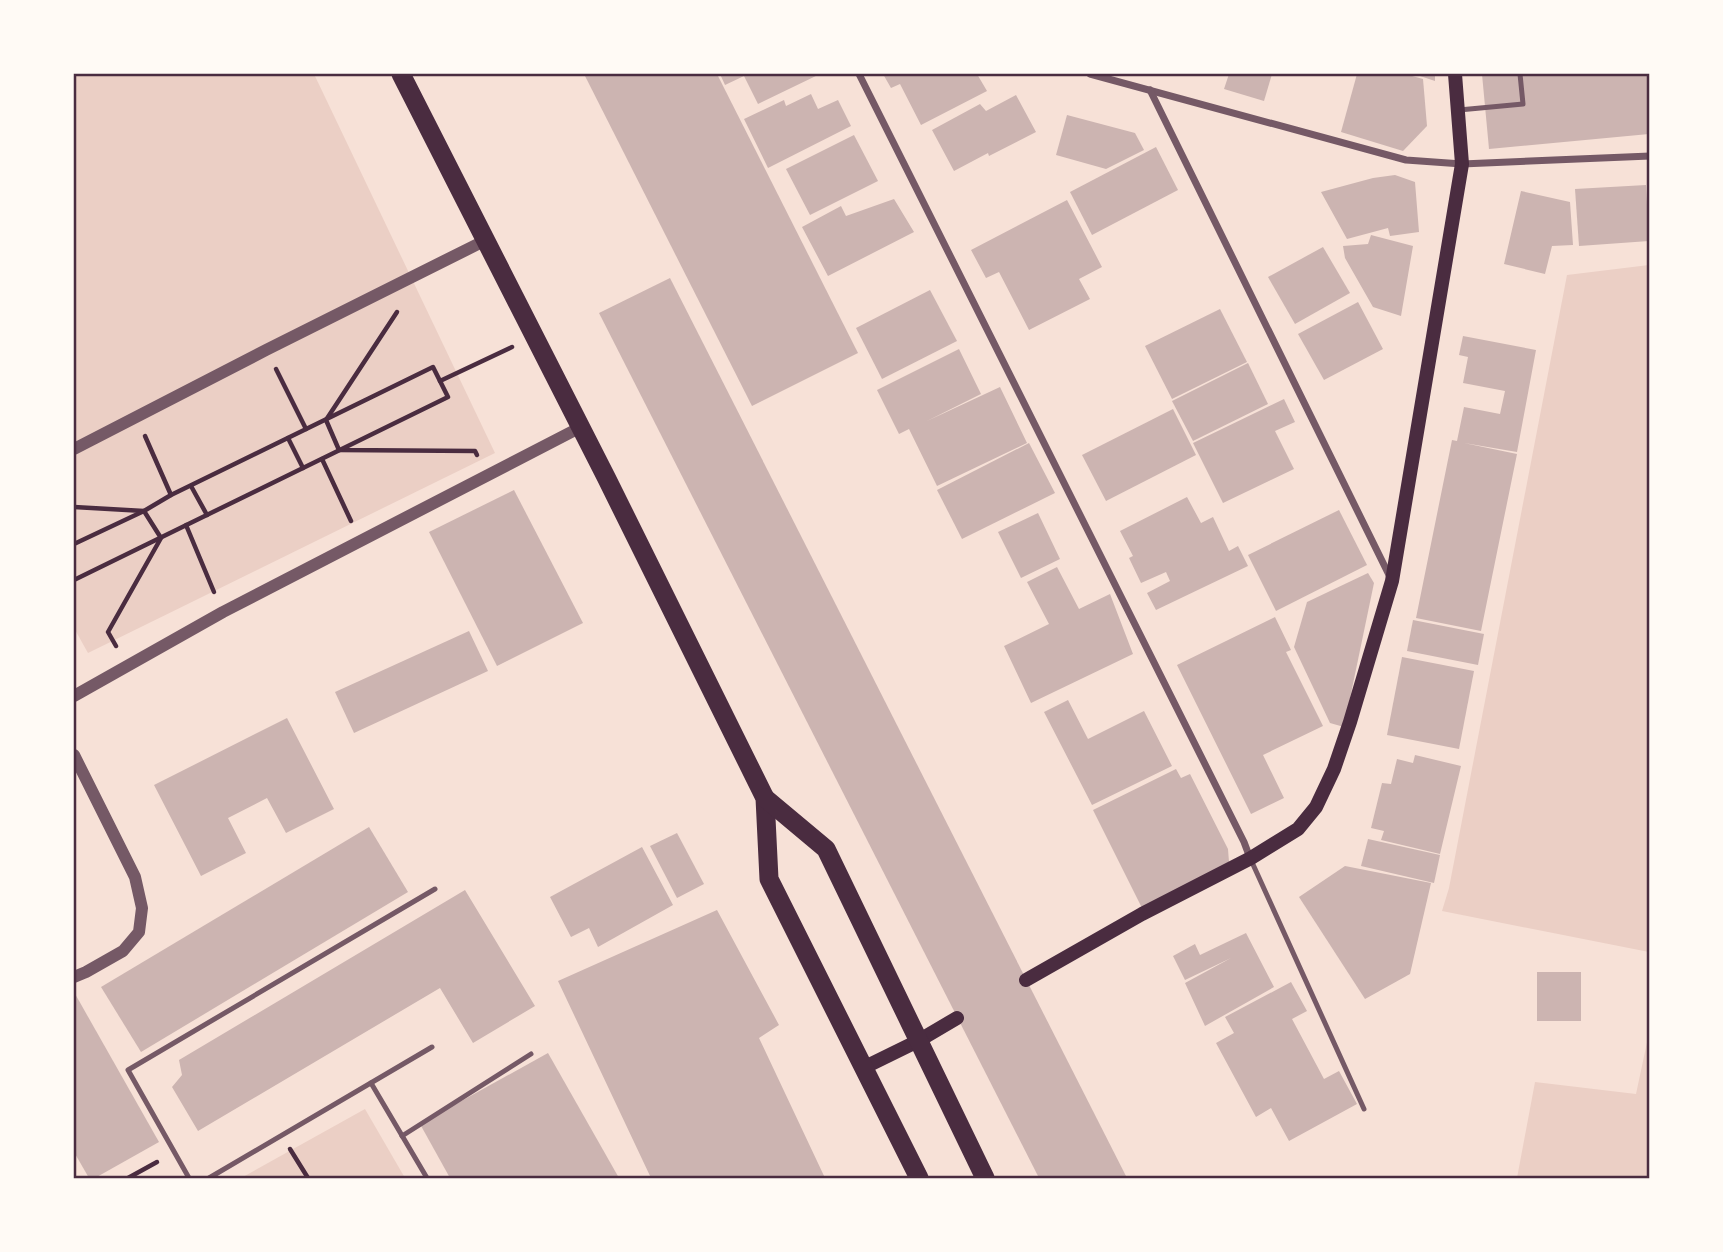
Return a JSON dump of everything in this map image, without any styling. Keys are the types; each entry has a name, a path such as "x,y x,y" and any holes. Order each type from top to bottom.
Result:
{"highway":[{"path":"401,74 581,427 765,798 769,879 919,1178"},
{"path":"765,798 826,849 985,1178"}],"main road":[{"path":"1026,980 1298,830 1316,807 1334,769 1392,581 1462,164 1455,74"},
{"path":"863,1068 957,1018"}],"street":[{"path":"859,74 1251,858"},
{"path":"1090,74 1406,160 1462,164 1650,156"},
{"path":"1150,90 1392,581"},
{"path":"74,449 486,240"},
{"path":"74,695 223,612 581,427"},
{"path":"74,755 135,877 142,908 139,932 124,951 74,977"}],"lane":[{"path":"1459,110 1523,104 1520,74"},
{"path":"1251,858 1364,1108"},
{"path":"189,1178 128,1070 435,889"},
{"path":"209,1178 432,1047"},
{"path":"401,1136 531,1054"},
{"path":"371,1083 427,1178"}],"path":[{"path":"326,420 402,305 391,287"},
{"path":"440,381 535,337"},
{"path":"266,350 306,429"},
{"path":"74,544 433,367 448,397 74,580"},
{"path":"137,416 171,495"},
{"path":"326,420 340,450"},
{"path":"288,438 303,468"},
{"path":"340,450 475,451 487,475"},
{"path":"321,459 360,541"},
{"path":"191,486 207,515"},
{"path":"74,507 144,511"},
{"path":"144,511 161,538"},
{"path":"186,525 223,612"},
{"path":"127,666 108,632 161,538"},
{"path":"282,1136 308,1178"},
{"path":"128,1178 174,1152"}],"shaded area":[{"path":"74,74 314,74 495,453 88,653 74,628"},
{"path":"1650,265 1649,952 1442,911 1449,888 1567,275"},
{"path":"1649,1033 1649,1178 1517,1178 1535,1082 1636,1094"},
{"path":"365,1109 405,1178 241,1178"}],"building":[{"path":"584,74 717,74 858,353 752,406"},
{"path":"720,74 820,74 758,104 744,76 725,85"},
{"path":"883,74 977,74 987,91 921,125 900,84 891,88"},
{"path":"1229,74 1272,74 1264,101 1224,89"},
{"path":"1357,74 1405,74 1423,79 1427,126 1403,151 1341,132"},
{"path":"1414,74 1435,74 1435,81"},
{"path":"1482,74 1649,74 1649,134 1489,149"},
{"path":"811,94 818,109 838,100 851,126 768,168 744,119 784,100 786,106"},
{"path":"1016,95 1036,132 954,171 932,130 980,104 986,111"},
{"path":"1067,115 1135,133 1144,150 1106,169 1056,155"},
{"path":"854,135 878,181 810,215 786,169"},
{"path":"1156,147 1178,190 1092,235 1070,192"},
{"path":"1395,175 1415,182 1419,232 1390,236 1388,228 1347,239 1321,192"},
{"path":"1646,185 1649,241 1579,246 1575,189"},
{"path":"1521,191 1570,202 1573,245 1552,246 1545,274 1504,264"},
{"path":"894,199 914,232 828,276 802,227 841,206 846,216"},
{"path":"1067,200 1102,267 1079,279 1090,299 1029,330 999,272 986,278 971,250"},
{"path":"1371,235 1413,246 1401,316 1373,307 1345,258 1343,246 1368,244"},
{"path":"1323,247 1350,293 1295,324 1268,277"},
{"path":"670,278 1127,1178 1039,1178 599,313"},
{"path":"930,290 957,341 882,379 856,328"},
{"path":"1358,302 1383,349 1324,380 1298,334"},
{"path":"1220,309 1247,362 1172,399 1145,346"},
{"path":"1463,336 1536,350 1517,452 1464,443 1517,454 1481,631 1416,618 1452,440 1457,441 1464,407 1500,414 1505,391 1463,383 1468,357 1459,355"},
{"path":"959,349 981,394 927,421 1000,387 1027,443 937,486 909,429 899,434 877,390"},
{"path":"1248,363 1268,404 1193,441 1172,401"},
{"path":"1284,399 1295,422 1275,431 1294,469 1223,503 1193,443"},
{"path":"1173,409 1196,455 1106,501 1082,455"},
{"path":"1029,443 1055,493 962,539 937,490"},
{"path":"514,490 583,623 497,666 429,532"},
{"path":"1187,497 1201,523 1213,517 1229,551 1238,546 1248,566 1156,610 1147,593 1170,581 1166,572 1141,583 1129,558 1133,556 1120,531"},
{"path":"1339,510 1367,565 1276,611 1248,555"},
{"path":"1038,513 1060,559 1021,578 998,532"},
{"path":"1057,567 1079,609 1110,594 1133,654 1031,703 1004,646 1049,624 1027,582"},
{"path":"1368,573 1374,583 1344,727 1330,723 1294,647 1307,602"},
{"path":"1275,617 1291,650 1286,652 1323,726 1263,755 1284,798 1251,814 1177,665"},
{"path":"1413,620 1484,634 1478,665 1407,651"},
{"path":"469,631 488,671 354,733 335,692"},
{"path":"1402,657 1474,671 1459,749 1387,735"},
{"path":"1068,700 1088,739 1144,711 1172,766 1092,805 1044,712"},
{"path":"287,718 334,809 286,833 267,798 228,818 246,853 201,876 154,785"},
{"path":"1415,755 1461,766 1440,854 1381,840 1384,831 1371,828 1382,783 1391,784 1397,759 1413,763"},
{"path":"1176,769 1181,778 1190,774 1228,849 1229,862 1143,910 1093,810"},
{"path":"369,827 408,892 141,1052 101,987"},
{"path":"677,833 704,884 677,898 650,846"},
{"path":"1368,839 1440,855 1434,883 1361,866"},
{"path":"642,847 673,905 598,947 589,928 571,937 550,897"},
{"path":"1345,866 1431,883 1410,974 1365,999 1299,897"},
{"path":"465,890 535,1006 473,1043 440,988 198,1131 172,1087 182,1075 179,1060"},
{"path":"717,910 779,1025 759,1038 825,1178 651,1178 558,981"},
{"path":"1246,933 1274,987 1205,1026 1185,983 1231,958 1185,980 1173,956 1195,944 1200,955"},
{"path":"1537,972 1581,972 1581,1021 1537,1021"},
{"path":"1291,982 1307,1011 1292,1019 1324,1079 1339,1071 1357,1104 1289,1141 1271,1108 1256,1117 1216,1043 1234,1033 1225,1017"},
{"path":"74,992 159,1142 95,1178 89,1178 74,1152"},
{"path":"548,1053 619,1178 450,1178 420,1124"}]}
